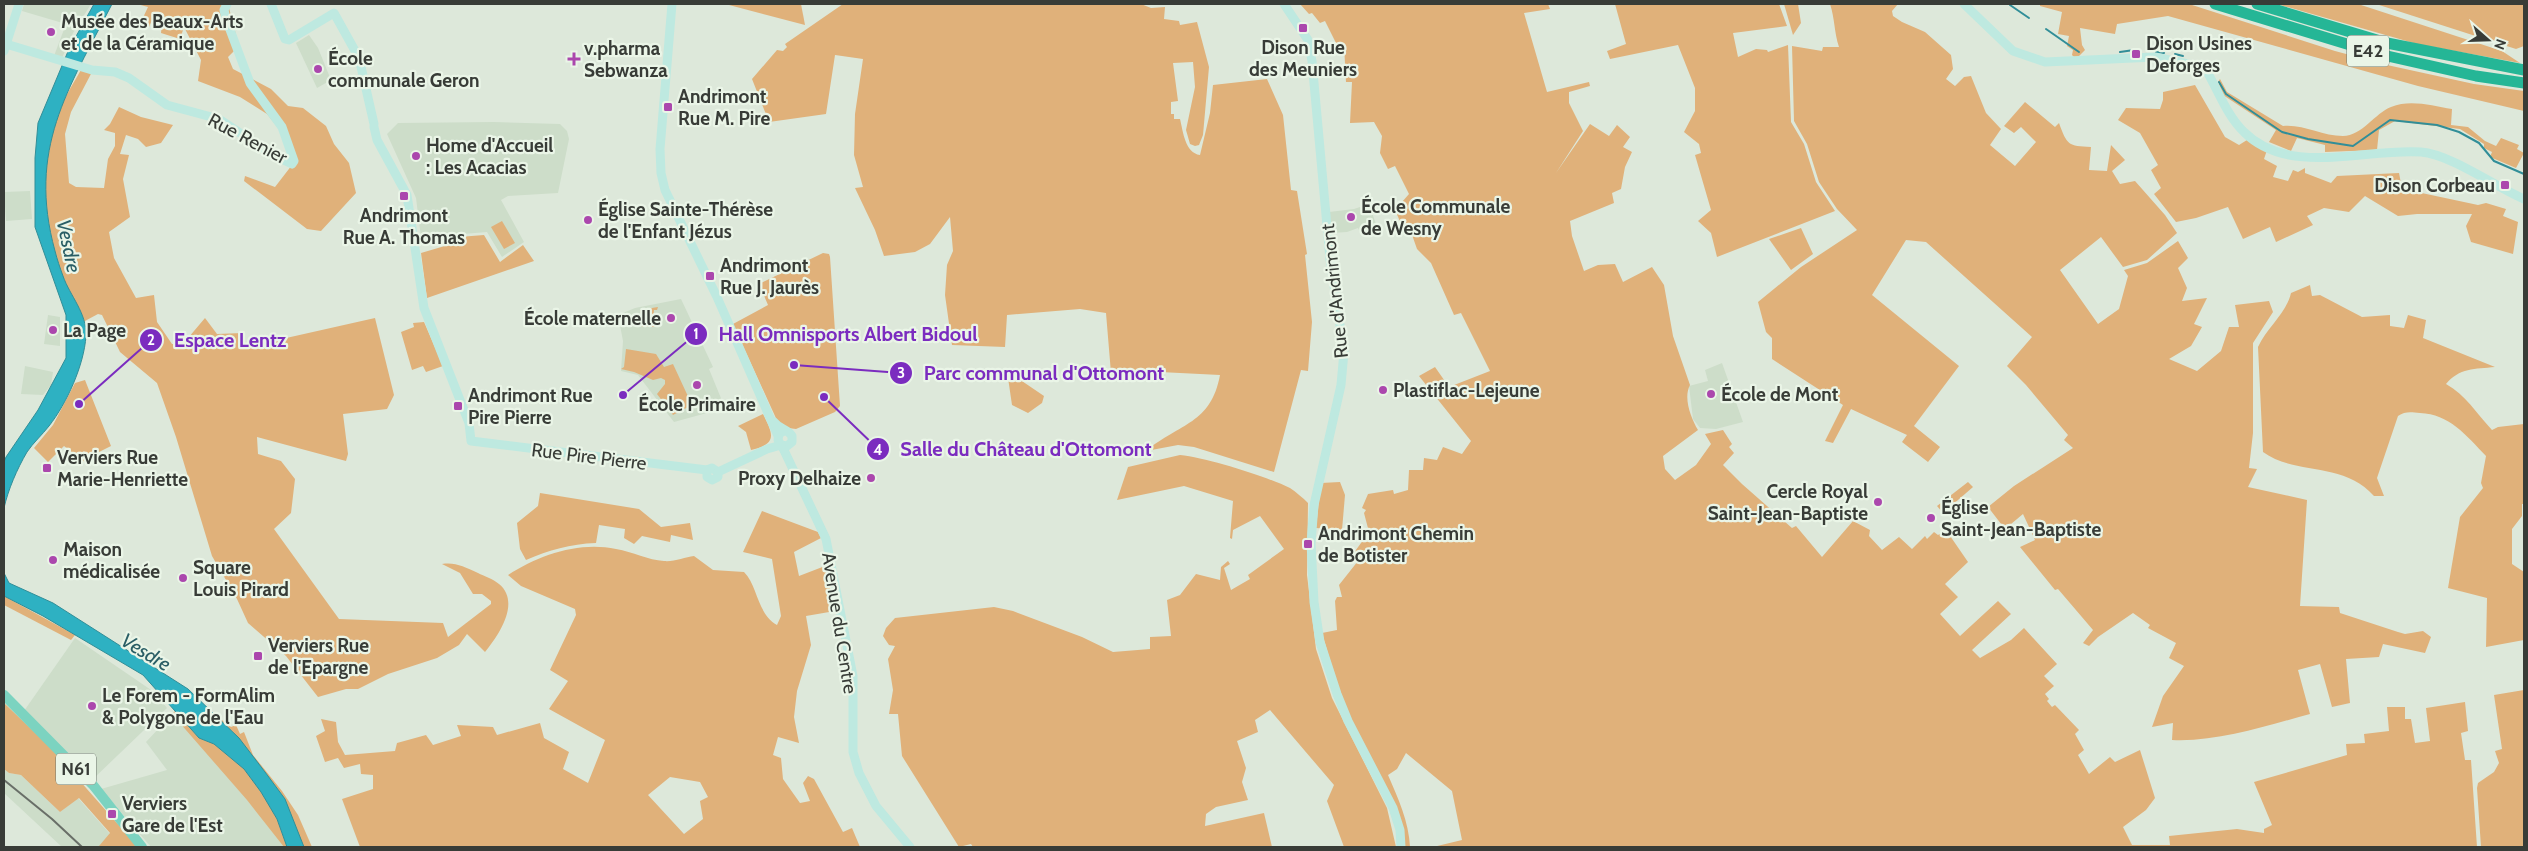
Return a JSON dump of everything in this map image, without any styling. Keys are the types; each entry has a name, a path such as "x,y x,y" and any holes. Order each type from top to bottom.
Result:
{"highway":[{"name":"E42","path":"2215,4 2383,55 2468,74 2524,83"},
{"name":"E42","path":"2257,4 2388,43 2523,70"}],"main road":[{"name":"N61","path":"4,695 93,785 142,847"}],"street":[{"path":"5,47 19,4"},
{"name":"Rue Renier","path":"5,47 61,60 92,70 115,72 129,78 167,105 219,119 273,155 290,164 294,163 282,127 250,83 226,19 224,10 227,4"},
{"name":"Rue Pire Pierre","path":"271,4 285,39 289,40 334,13 359,58 377,140 407,195 424,308 469,423 471,441 707,470 706,477 712,480 718,477 718,472 770,448 782,440"},
{"name":"Avenue du Centre","path":"672,4 660,149 661,173 665,190 717,297 726,324 824,532 853,676 853,752 859,774 876,806 910,847"},
{"name":"Rue d'Andrimont","path":"1284,4 1308,40 1312,61 1329,252 1344,352 1341,385 1314,505 1312,580 1320,642 1348,721 1393,808 1400,830 1400,847"},
{"path":"1964,4 2013,51 2036,59 2055,63 2135,57 2190,63 2206,70 2243,132 2254,140 2282,153 2319,158 2421,152 2448,161 2524,199"}],"shaded area":[{"path":"24,4 91,4 73,33 62,58 54,56 66,24 22,11"},
{"path":"137,4 226,4 229,8 239,46 228,57 233,69 271,89 288,106 303,108 326,126 334,144 349,163 356,193 321,231 307,229 244,181 245,176 275,187 292,165 279,129 267,114 240,97 198,81 201,60 184,27 180,39 161,33 162,23 152,20 149,27 140,24 148,7"},
{"path":"801,4 805,25 729,5"},
{"path":"843,4 1141,4 1151,8 1165,7 1164,19 1179,21 1180,25 1197,22 1209,67 1203,135 1199,145 1195,146 1190,144 1186,130 1195,87 1193,62 1173,63 1178,101 1171,102 1171,114 1174,114 1174,119 1180,119 1188,146 1200,155 1210,113 1213,85 1267,79 1283,115 1291,190 1297,191 1307,254 1305,255 1312,322 1308,371 1301,370 1274,472 1194,447 1178,445 1146,451 1202,413 1216,391 1220,375 1160,372 1111,373 1106,313 1080,309 1007,315 1005,347 952,345 945,295 947,265 953,251 950,217 930,244 915,252 884,256 875,230 855,188 863,187 854,155 855,114 863,59 835,55 826,114 769,122 752,79 777,50 783,51 787,47 785,44"},
{"path":"1300,4 1548,4 1550,9 1524,13 1547,92 1589,82 1590,86 1569,92 1569,103 1583,131 1556,173 1590,124 1609,136 1617,125 1630,137 1623,147 1632,152 1625,167 1621,189 1612,193 1614,203 1570,221 1572,236 1584,271 1598,265 1615,264 1623,282 1652,267 1664,285 1673,336 1690,385 1687,396 1689,408 1698,430 1663,456 1665,469 1675,480 1696,465 1711,444 1705,434 1723,430 1732,444 1729,447 1734,453 1723,465 1792,528 1796,526 1822,557 1853,521 1870,530 1869,536 1882,550 1899,537 1912,549 1925,536 1927,539 1934,532 1938,535 1946,530 1968,562 1945,584 1958,597 1940,614 1960,636 1998,601 2011,614 1972,650 1980,658 2011,640 2024,628 2057,664 2044,676 2054,686 2045,694 2049,699 2047,701 2052,707 2055,705 2079,730 2075,734 2084,750 2078,755 2089,774 2110,757 2115,762 2140,750 2155,798 2146,810 2123,827 2132,845 2170,845 2169,836 2237,829 2264,833 2264,829 2272,825 2254,782 2347,755 2346,744 2365,743 2364,734 2389,731 2387,707 2405,707 2405,719 2411,719 2415,743 2430,741 2426,708 2465,702 2468,731 2461,733 2465,760 2471,760 2477,847 1433,847 1462,840 1452,791 1406,753 1397,769 1388,775 1408,828 1410,847 1403,847 1402,823 1342,701 1322,633 1337,630 1335,601 1337,597 1342,597 1339,585 1358,561 1353,554 1369,532 1364,513 1366,510 1362,508 1368,494 1393,490 1394,494 1408,490 1409,470 1423,470 1424,458 1437,460 1443,447 1462,454 1471,441 1419,376 1435,367 1449,387 1490,371 1461,313 1454,315 1431,263 1417,249 1411,232 1406,235 1395,210 1409,194 1395,166 1388,169 1380,153 1382,136 1374,122 1350,123 1352,82 1346,82 1344,45 1337,45 1325,21 1320,23 1312,13 1309,14"},
{"path":"1615,4 1779,4 1787,26 1733,33 1738,57 1756,49 1767,50 1768,52 1788,45 1791,122 1804,144 1816,182 1835,211 1717,257 1711,233 1698,221 1711,210 1695,155 1701,153 1699,144 1684,132 1695,111 1695,88 1678,45 1610,59 1607,51 1626,44"},
{"path":"1784,4 1798,4 1801,23 1793,35"},
{"path":"1830,4 1898,4 1892,11 1893,16 1925,32 1951,55 1953,69 1946,79 1955,86 1964,77 1971,76 1986,113 2001,129 1990,145 2015,166 2036,142 2021,127 2014,133 2004,126 2025,102 2055,127 2059,123 2069,143 2077,146 2091,147 2089,170 2107,171 2111,145 2125,160 2112,171 2120,184 2135,181 2165,215 2177,233 2147,260 2123,267 2101,237 2060,270 2098,324 2119,309 2128,276 2124,270 2147,263 2178,241 2188,258 2178,268 2187,288 2182,301 2207,298 2194,324 2202,327 2191,346 2169,359 2197,371 2221,351 2229,327 2239,327 2235,305 2269,301 2273,312 2253,343 2253,433 2249,468 2257,469 2248,487 2307,500 2300,606 2339,607 2340,613 2405,634 2423,631 2431,637 2425,653 2383,644 2379,657 2346,659 2350,703 2332,707 2320,664 2298,670 2310,714 2224,736 2190,740 2172,740 2173,723 2152,727 2163,696 2184,666 2169,658 2176,643 2148,628 2150,625 2133,613 2098,637 2089,646 2083,643 2093,630 2058,589 2055,590 2020,547 2035,540 2023,514 2005,529 1988,507 2014,486 2073,448 2064,440 2068,435 2026,385 2007,366 2032,337 1926,242 1906,240 1872,295 1959,366 1914,426 1940,447 1928,462 1902,442 1907,435 1851,409 1833,443 1825,441 1843,405 1772,359 1772,338 1766,332 1758,302 1801,267 1857,230 1837,209 1819,182 1807,144 1794,121 1792,46 1822,51 1823,47 1839,47"},
{"path":"2040,4 2189,4 2335,51 2387,65 2474,84 2524,91 2524,111 2418,86 2168,16 2117,24 2115,34 2080,28 2082,45 2085,50 2076,59 2072,55 2073,50 2067,46 2069,36 2058,34 2062,12 2040,6"},
{"path":"2277,4 2358,4 2502,51 2520,63 2417,44"},
{"path":"2376,4 2524,4 2524,46 2516,49"},
{"name":"École communale Geron","path":"309,35 318,48 331,80 317,88 296,43"},
{"path":"82,68 92,72 71,112 65,134 69,183 76,187 104,188 108,159 115,146 115,133 104,130 110,124 119,107 141,117 173,125 161,143 146,147 138,139 126,135 120,154 129,155 123,179 130,217 109,232 114,258 136,298 154,295 157,322 172,344 183,344 205,318 217,334 242,333 242,348 375,318 394,395 387,409 343,414 348,454 346,461 257,437 258,454 281,461 295,479 291,513 274,529 339,619 443,623 448,637 491,604 491,601 482,594 473,594 460,573 442,564 460,566 494,581 505,591 508,609 501,628 485,652 467,634 459,645 437,658 388,674 358,689 346,689 318,697 286,656 248,623 237,599 212,556 176,437 157,383 120,352 102,315 98,314 83,322 65,283 57,259 48,221 46,201 49,142 54,123 66,95"},
{"path":"2220,79 2227,92 2283,126 2298,127 2335,135 2350,135 2391,107 2406,104 2422,104 2452,109 2451,125 2468,127 2485,141 2496,146 2501,138 2519,145 2517,149 2524,153 2516,168 2490,157 2492,152 2484,148 2484,144 2460,129 2395,121 2379,130 2377,150 2325,152 2325,145 2297,138 2291,151 2269,142 2276,130 2223,95 2218,82"},
{"path":"2195,85 2225,137 2239,145 2247,140 2267,150 2264,159 2277,166 2273,177 2288,181 2293,170 2298,172 2305,168 2305,173 2331,183 2337,176 2399,173 2403,194 2417,192 2478,205 2486,203 2506,209 2503,216 2518,222 2513,254 2471,242 2466,226 2472,214 2398,216 2365,196 2349,212 2324,208 2307,216 2313,225 2276,242 2270,227 2243,239 2228,207 2196,218 2176,222 2154,194 2161,188 2151,170 2158,165 2140,133 2118,120 2126,108 2160,109 2163,92"},
{"path":"494,122 560,124 567,131 569,139 558,193 508,196 501,200 524,242 502,257 487,232 463,234 422,245 416,198 387,134 398,123"},
{"path":"30,191 32,219 6,221 4,192"},
{"name":"École Communale de Wesny","path":"1369,204 1377,227 1360,232 1358,228 1347,232 1331,233 1329,212 1354,209"},
{"path":"502,221 515,243 504,249 491,227"},
{"path":"1801,228 1813,254 1791,270 1769,239"},
{"path":"484,235 500,262 523,245 534,261 427,298 421,253 455,243 459,237"},
{"path":"823,253 829,254 830,257 840,406 835,412 796,429 780,427 733,324 768,305 759,284"},
{"path":"2310,285 2312,296 2320,295 2362,317 2390,315 2390,326 2404,328 2408,315 2426,320 2423,338 2495,367 2462,372 2446,384 2465,399 2492,430 2498,427 2524,424 2524,504 2522,504 2522,516 2512,529 2512,564 2524,572 2524,640 2486,647 2487,598 2448,588 2460,517 2483,488 2481,483 2486,456 2456,427 2440,417 2430,414 2408,412 2398,416 2377,478 2384,496 2374,496 2362,485 2348,478 2334,473 2290,464 2263,452 2258,347 2281,314 2291,293"},
{"path":"681,299 713,367 709,369 725,408 674,422 638,375 621,371 623,341 618,315 635,308"},
{"path":"658,307 657,310 654,310 653,321 658,321 657,327 642,327 640,310"},
{"name":"La Page","path":"48,315 60,317 60,346 44,344"},
{"path":"424,322 443,366 426,372 423,366 412,370 401,332 414,327 413,323"},
{"path":"626,349 656,354 664,367 673,364 692,405 673,415 657,394 665,384 665,380 661,378 653,380 621,369 624,367"},
{"name":"École de Mont","path":"1722,363 1743,422 1716,429 1700,428 1693,419 1689,386 1708,381 1705,370"},
{"path":"25,366 53,372 51,385 43,395 21,394"},
{"path":"1007,371 1044,396 1042,403 1028,413 1012,405"},
{"path":"85,380 111,446 93,455 86,463 64,446 48,462 34,448 53,425 75,383"},
{"path":"763,414 771,437 766,445 751,450 746,432 738,426"},
{"path":"1180,455 1236,468 1266,478 1290,488 1308,503 1307,575 1316,649 1332,698 1387,808 1396,847 1344,847 1327,801 1334,785 1270,710 1255,720 1258,732 1237,741 1246,768 1242,782 1248,800 1216,807 1206,814 1205,826 1264,813 1272,847 973,847 971,844 959,847 902,756 898,714 889,714 893,690 888,659 895,646 889,645 883,636 886,628 895,618 994,607 1013,611 1082,637 1113,652 1150,649 1150,637 1171,636 1167,600 1180,595 1196,574 1220,580 1221,567 1228,561 1230,564 1224,568 1231,590 1250,579 1248,575 1284,549 1260,516 1233,530 1232,539 1230,538 1233,501 1184,486 1117,500 1128,467"},
{"path":"1340,482 1345,495 1342,530 1316,528 1321,483"},
{"path":"1968,482 1973,487 1943,513 1937,506"},
{"path":"540,493 639,509 661,527 690,523 693,540 671,535 670,542 642,536 634,544 624,538 625,529 599,525 596,543 560,548 526,560 520,549 517,523 538,506"},
{"path":"762,511 818,532 821,538 794,552 799,576 825,566 835,611 806,616 811,645 797,691 794,717 799,743 778,737 773,755 781,758 783,779 800,803 810,801 803,783 808,776 814,779 843,832 852,828 860,847 360,847 342,799 373,789 373,775 361,774 360,764 344,768 338,758 325,762 316,736 325,731 321,719 336,722 338,742 345,755 395,751 397,743 426,735 433,745 461,736 457,725 493,727 497,735 540,723 544,738 569,752 563,769 588,783 605,740 549,709 568,681 550,670 576,615 575,609 521,586 508,575 533,561 574,548 602,547 616,549 664,561 694,556 713,570 744,572 749,578 765,614 777,625 781,616 772,559 743,552","holes":["670,777 700,782 708,797 700,801 703,819 684,834 648,795"]},
{"path":"4,596 75,635 71,640 4,605"},
{"name":"Le Forem - FormAlim & Polygone de l'Eau","path":"75,638 154,692 167,708 93,779 24,711"},
{"path":"2524,690 2524,847 2481,847 2478,783 2494,772 2499,763 2495,751 2502,749 2494,695"},
{"path":"4,703 50,747 138,847 99,846 110,833 79,798 60,812 21,775 9,773 4,769"},
{"path":"201,704 231,727 236,725 240,734 244,732 253,755 282,791 298,815 312,847 304,847 294,826 233,732"},
{"path":"175,711 287,847 151,847 101,789 167,770 146,742"},
{"path":"175,711 199,738 214,744 244,769 261,792 277,819 287,847 284,847 247,800 172,714"},
{"path":"4,769 9,773 21,775 60,812 78,798 110,834 100,845 103,847 62,847 4,793"}],"water":[{"path":"94,4 112,4 67,93 56,121 49,151 46,181 48,215 55,251 66,283 84,320 86,328 85,347 74,383 68,395 56,417 27,452 13,480 4,508 4,462 6,457 38,410 66,358 66,315 35,227 35,158 38,123 69,49"},
{"path":"4,573 9,583 53,603 188,689 239,738 285,799 304,847 287,847 277,819 261,792 244,769 214,744 199,738 143,675 43,616 4,596"}],"waterway":[{"path":"2010,5 2029,18"},
{"path":"2046,29 2079,52"},
{"path":"2120,52 2134,50"},
{"path":"2156,52 2164,53"},
{"path":"2175,54 2183,56"},
{"path":"2219,82 2226,94 2282,132 2308,139 2353,146 2390,120 2437,125 2459,132 2479,143 2494,161 2524,174"}],"railway":[{"path":"4,780 52,819 82,847"}],"place":[{"name":"Dison Rue des Meuniers","path":"1303,28"},
{"name":"Musée des Beaux-Arts et de la Céramique","path":"51,32"},
{"name":"Dison Usines Deforges","path":"2136,54"},
{"name":"v.pharma Sebwanza","path":"574,59"},
{"name":"École communale Geron","path":"318,69"},
{"name":"Andrimont Rue M. Pire","path":"668,107"},
{"name":"Home d'Accueil : Les Acacias","path":"416,156"},
{"name":"Dison Corbeau","path":"2505,185"},
{"name":"Andrimont Rue A. Thomas","path":"404,196"},
{"name":"École Communale de Wesny","path":"1351,217"},
{"name":"Église Sainte-Thérèse de l'Enfant Jézus","path":"588,220"},
{"name":"Andrimont Rue J. Jaurès","path":"710,276"},
{"name":"École maternelle","path":"671,318"},
{"name":"La Page","path":"53,330"},
{"name":"Parc communal d'Ottomont","path":"794,365"},
{"name":"École Primaire","path":"697,385"},
{"name":"Plastiflac-Lejeune","path":"1383,390"},
{"name":"École de Mont","path":"1711,394"},
{"name":"Hall Omnisports Albert Bidoul","path":"623,395"},
{"name":"Salle du Château d'Ottomont","path":"824,397"},
{"name":"Espace Lentz","path":"79,404"},
{"name":"Andrimont Rue Pire Pierre","path":"458,406"},
{"name":"Verviers Rue Marie-Henriette","path":"47,468"},
{"name":"Proxy Delhaize","path":"871,478"},
{"name":"Cercle Royal Saint-Jean-Baptiste","path":"1878,502"},
{"name":"Église Saint-Jean-Baptiste","path":"1931,518"},
{"name":"Andrimont Chemin de Botister","path":"1308,544"},
{"name":"Maison médicalisée","path":"53,560"},
{"name":"Square Louis Pirard","path":"183,578"},
{"name":"Verviers Rue de l'Epargne","path":"258,656"},
{"name":"Le Forem - FormAlim & Polygone de l'Eau","path":"92,706"},
{"name":"Verviers Gare de l'Est","path":"112,814"}],"water label":[{"name":"Vesdre","path":"69,246"},
{"name":"Vesdre","path":"146,652"}]}
